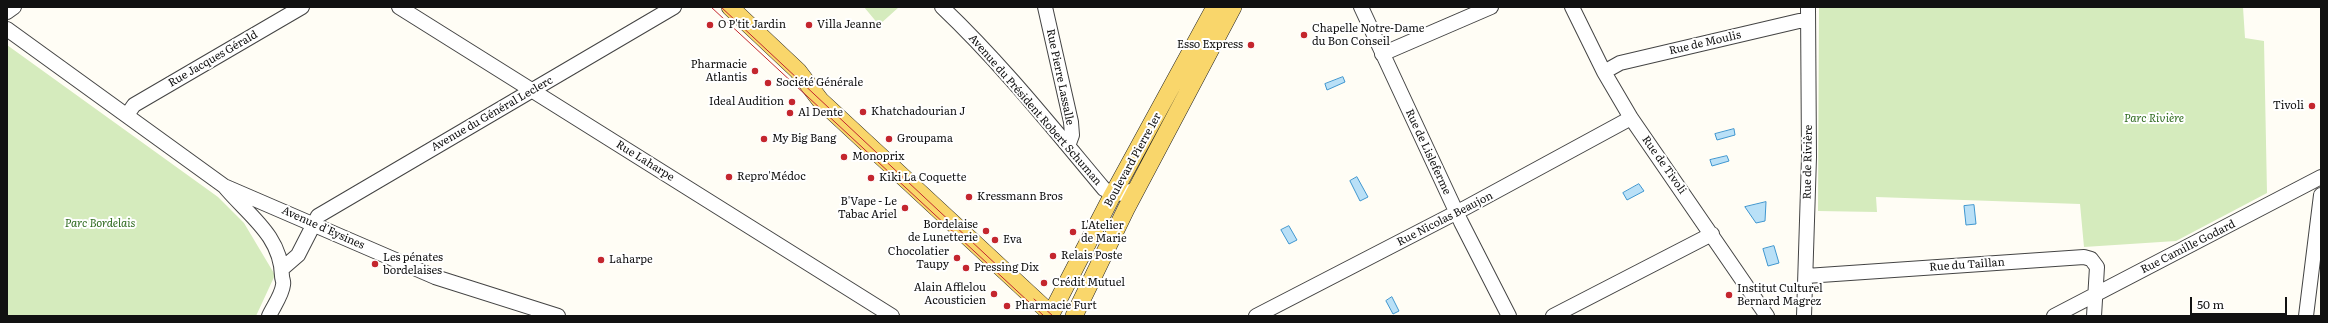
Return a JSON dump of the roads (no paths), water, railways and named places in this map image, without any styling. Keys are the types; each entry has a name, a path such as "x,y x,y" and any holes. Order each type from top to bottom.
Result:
{"main road":[{"path":"730,7 798,71 820,100 1050,315"},
{"name":"Boulevard Pierre 1er","path":"1050,315 1100,222 1113,194 1215,7"},
{"name":"Boulevard Pierre 1er","path":"1074,316 1083,308 1137,188 1233,7"},
{"path":"1083,308 1081,281 1100,222"}],"street":[{"path":"7,12 14,7"},
{"name":"Rue Jacques Gérald","path":"127,114 134,105 302,7"},
{"name":"Rue Laharpe","path":"399,7 892,316"},
{"name":"Avenue du Général Leclerc","path":"313,224 318,216 674,7"},
{"name":"Avenue du Président Robert Schuman","path":"942,7 973,38 1104,189 1113,194"},
{"name":"Rue Pierre Lassalle","path":"1045,7 1071,122 1072,135 1068,146"},
{"name":"Rue de Lisleferme","path":"1361,7 1456,213 1509,316"},
{"path":"1382,54 1491,7"},
{"name":"Rue de Tivoli","path":"1572,7 1604,72 1631,118 1767,316"},
{"name":"Rue de Moulis","path":"1604,72 1620,63 1799,21 1808,14"},
{"name":"Rue de Rivière","path":"1804,316 1806,276 1808,14"},
{"name":"Avenue d'Eysines","path":"7,29 127,114 224,186 257,220 274,243 283,268"},
{"name":"Rue Nicolas Beaujon","path":"1256,316 1456,213 1631,118"},
{"name":"Rue Camille Godard","path":"2054,316 2096,293 2319,183"},
{"name":"Avenue d'Eysines","path":"224,186 436,277 558,316"},
{"path":"1113,194 1121,194 1137,188"},
{"path":"2306,316 2321,195"},
{"path":"269,316 283,285 283,268 298,255 313,224"},
{"path":"1553,316 1712,234"},
{"name":"Rue du Taillan","path":"1806,276 2084,257 2095,262 2097,267 2096,293"},
{"path":"2094,316 2096,293"}],"water":[{"path":"1343,77 1345,82 1327,90 1325,84"},
{"path":"1734,129 1735,135 1717,140 1715,134"},
{"path":"1727,156 1729,161 1712,166 1710,160"},
{"path":"1357,177 1368,197 1360,201 1350,181"},
{"path":"1639,184 1644,191 1627,200 1623,193"},
{"path":"1766,202 1765,221 1756,223 1745,207"},
{"path":"1974,205 1976,224 1966,225 1964,206"},
{"path":"1289,226 1297,240 1289,244 1281,230"},
{"path":"1774,246 1779,263 1768,266 1763,249"},
{"path":"1392,297 1399,311 1393,314 1386,301"}],"tram line":[{"path":"711,7 1044,316"},
{"path":"721,7 1001,269"},
{"path":"1034,299 1053,316"}],"place":[{"name":"O P'tit Jardin","path":"710,25"},
{"name":"Villa Jeanne","path":"809,25"},
{"name":"Chapelle Notre-Dame du Bon Conseil","path":"1304,35"},
{"name":"Esso Express","path":"1251,45"},
{"name":"Pharmacie Atlantis","path":"755,71"},
{"name":"Société Générale","path":"768,83"},
{"name":"Ideal Audition","path":"792,102"},
{"name":"Tivoli","path":"2312,106"},
{"name":"Khatchadourian J","path":"863,112"},
{"name":"Al Dente","path":"790,113"},
{"name":"My Big Bang","path":"764,139"},
{"name":"Groupama","path":"889,139"},
{"name":"Monoprix","path":"844,157"},
{"name":"Repro'Médoc","path":"729,177"},
{"name":"Kiki La Coquette","path":"871,178"},
{"name":"Kressmann Bros","path":"969,197"},
{"name":"B'Vape - Le Tabac Ariel","path":"905,208"},
{"name":"Bordelaise de Lunetterie","path":"986,231"},
{"name":"L'Atelier de Marie","path":"1073,232"},
{"name":"Eva","path":"995,240"},
{"name":"Relais Poste","path":"1053,256"},
{"name":"Chocolatier Taupy","path":"957,258"},
{"name":"Laharpe","path":"601,260"},
{"name":"Les pénates bordelaises","path":"375,264"},
{"name":"Pressing Dix","path":"966,268"},
{"name":"Crédit Mutuel","path":"1044,283"},
{"name":"Alain Afflelou Acousticien","path":"994,294"},
{"name":"Institut Culturel Bernard Magrez","path":"1729,295"},
{"name":"Pharmacie Furt","path":"1007,306"}],"park label":[{"name":"Parc Rivière","path":"2154,119"},
{"name":"Parc Bordelais","path":"100,224"}]}
